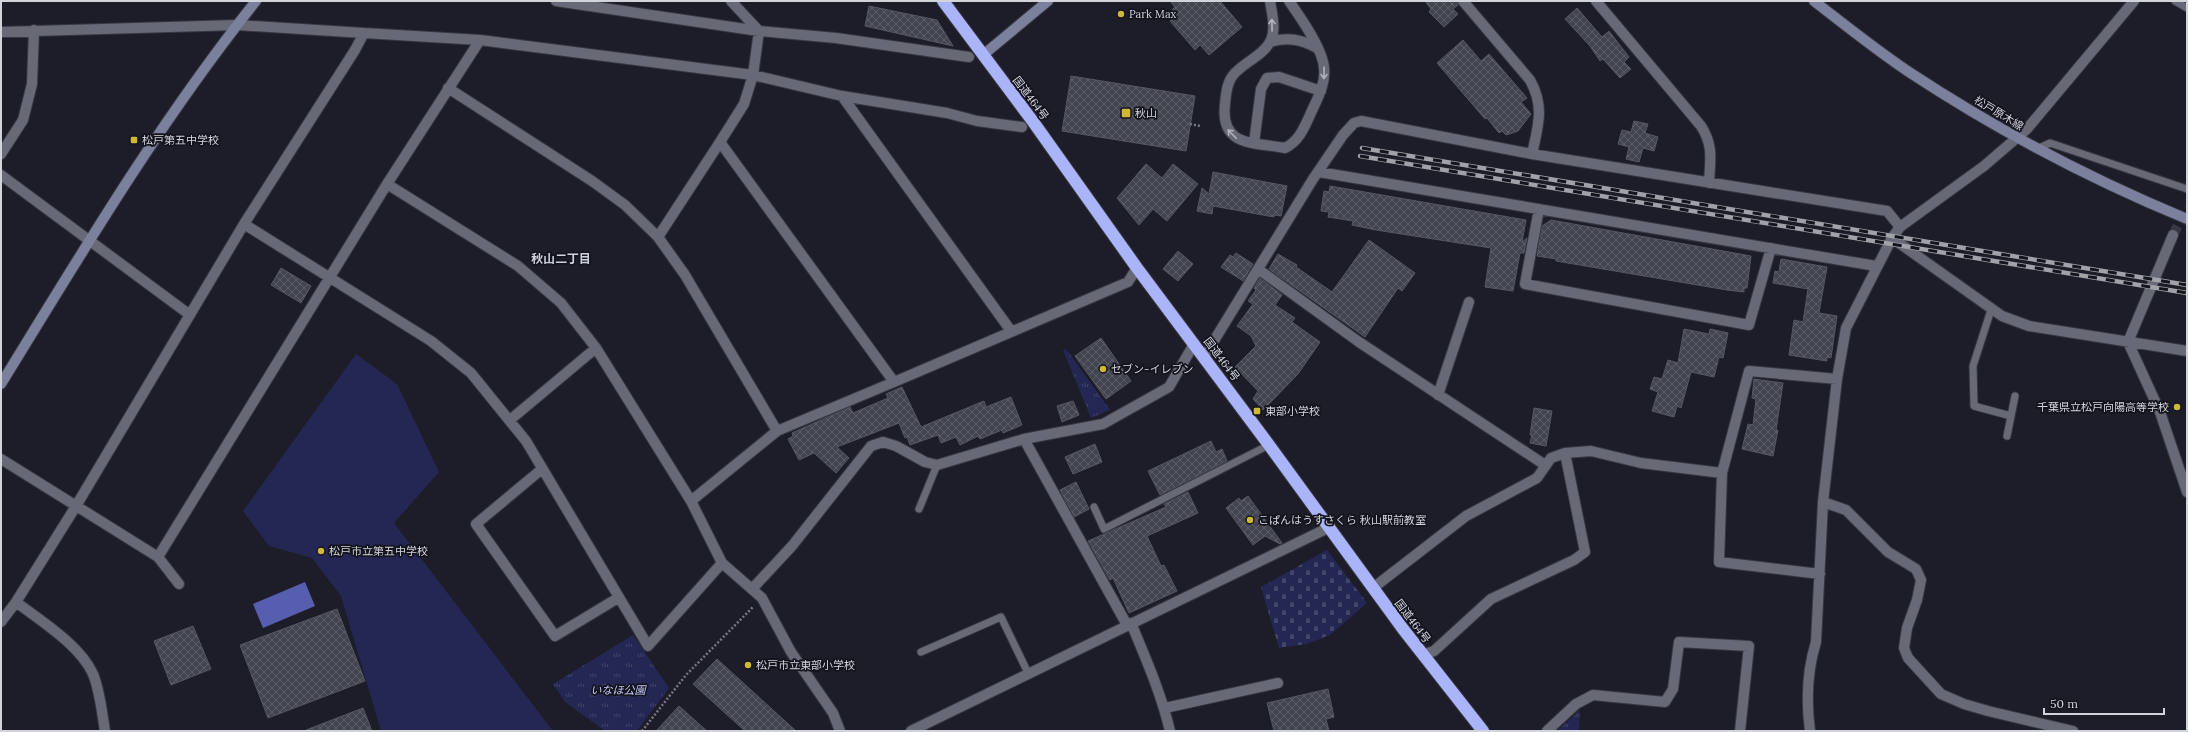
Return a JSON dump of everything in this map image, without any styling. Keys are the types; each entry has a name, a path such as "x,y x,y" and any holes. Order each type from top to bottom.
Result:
{"highway":[{"name":"国道464号","path":"943,1 1136,268 1204,357 1423,655 1483,731"}],"street":[{"path":"1,384 90,240 170,117 256,1"},
{"path":"556,1 759,31 836,38 969,58"},
{"path":"658,237 744,104 754,75 759,31 731,1"},
{"path":"982,55 1048,1"},
{"path":"1270,1 1273,28 1270,42"},
{"path":"1288,1 1306,26 1317,48 1324,68 1321,91 1302,132 1293,144 1285,148 1254,143 1234,137 1228,131 1224,116 1227,88 1234,74 1270,42 1291,39 1307,42 1317,48"},
{"path":"1463,1 1530,80 1538,93 1540,104 1539,121 1532,154"},
{"path":"1596,1 1701,126 1708,137 1711,148 1709,183"},
{"name":"松戸原木線","path":"1814,1 1908,71 2016,138 2126,194 2187,220"},
{"path":"1810,731 1808,693 1810,661 1816,642 1823,502 1837,379 1848,322 1876,266 1900,227 1984,166 2027,128 2134,1"},
{"path":"1,32 237,25 480,40 754,75 842,96 947,113 977,121 1022,127"},
{"path":"1,154 23,120 32,84 34,30"},
{"path":"1,622 16,602 76,506 244,224 351,57 364,32"},
{"path":"158,558 387,184 480,40"},
{"path":"1254,143 1261,89 1267,78 1278,77 1321,91"},
{"path":"448,88 592,181 625,205 658,237 685,275 777,431"},
{"path":"842,96 1011,331"},
{"path":"1204,357 1343,135 1354,123 1361,121 1532,154 1887,211 1900,227"},
{"path":"720,142 894,382"},
{"path":"1319,172 1876,266"},
{"path":"1,175 190,315"},
{"path":"387,184 518,266 561,303 596,348 691,501 722,563 762,598 791,652 833,713 840,731"},
{"path":"1539,209 1526,284 1749,325 1770,248"},
{"path":"244,224 431,341 471,374 526,441 618,598 648,646 722,563"},
{"path":"2173,235 2128,342 2160,412 2187,492"},
{"path":"1892,238 1991,310 2029,326 2187,351"},
{"path":"691,501 777,431 1128,282 1136,268"},
{"path":"1258,269 1359,342 1545,465"},
{"path":"1438,395 1469,302"},
{"path":"752,589 792,546 871,446 883,442 896,446 925,462 937,464 1024,439 1103,424 1138,406 1169,387 1194,344"},
{"path":"510,420 596,348"},
{"path":"1820,574 1719,562 1722,473 1749,371 1837,379"},
{"path":"1024,439 1129,624 1164,708 1170,731"},
{"path":"1373,588 1466,516 1537,478 1551,458 1565,453 1591,451 1641,463 1722,473"},
{"path":"1423,655 1434,651 1491,599 1574,560 1586,552 1565,453"},
{"path":"1,459 158,558 179,584"},
{"path":"542,469 476,524 556,636 618,598"},
{"path":"1823,502 1846,510 1888,552 1916,569 1921,580 1918,600 1906,628 1904,648 1908,658 1941,694 1964,704 1988,711 2073,731"},
{"path":"911,731 1029,675 1129,624 1330,527"},
{"path":"16,602 57,633 80,654 93,673 105,731"},
{"path":"1547,731 1576,704 1593,695 1665,702 1674,689 1679,642 1748,646 1740,731"},
{"path":"1164,708 1278,683"}],"lane":[{"path":"2175,1 2187,8"},
{"path":"2037,149 2050,143 2187,189"},
{"path":"1991,310 1973,366 1974,406 2011,416"},
{"path":"2007,436 2015,396"},
{"path":"1094,507 1104,529 1269,445"},
{"path":"919,510 937,464"},
{"path":"922,652 1001,617 1029,675"}],"path":[{"path":"1190,124 1200,126"},
{"path":"642,731 686,675 762,598"}],"green space":[{"path":"1066,349 1110,410 1091,418 1063,350"},
{"path":"356,354 397,384 439,472 394,523 553,731 381,731 341,596 312,558 269,546 243,511"},
{"path":"1327,550 1367,603 1330,635 1307,644 1279,648 1261,587"},
{"name":"いなほ公園","path":"633,635 669,688 637,731 605,731 565,702 553,684"},
{"path":"1580,710 1579,731 1557,731"}],"water":[{"path":"305,582 315,606 263,628 253,604"}],"building":[{"path":"1170,1 1220,1 1242,27 1209,55 1200,45 1195,50 1170,21 1176,16 1172,10 1175,7"},
{"path":"1425,1 1457,1 1458,5 1453,9 1458,14 1444,27 1429,12 1431,9"},
{"path":"869,6 937,20 953,46 865,26"},
{"path":"1577,8 1602,37 1609,31 1629,57 1624,62 1631,69 1620,78 1603,59 1600,61 1590,46 1565,19"},
{"path":"1463,40 1481,61 1489,54 1527,98 1521,102 1531,114 1518,131 1506,135 1502,131 1499,133 1437,63"},
{"path":"1071,76 1195,96 1186,151 1062,131"},
{"path":"1634,121 1648,124 1645,133 1658,137 1654,151 1643,148 1639,162 1626,159 1629,147 1618,144 1622,130 1631,132"},
{"path":"1146,164 1162,178 1173,164 1198,184 1167,221 1153,209 1139,225 1117,198"},
{"path":"1213,172 1287,186 1281,216 1274,215 1274,217 1213,206 1212,214 1197,211 1202,188 1209,194"},
{"path":"1330,186 1526,220 1522,242 1527,238 1524,253 1520,253 1513,291 1485,287 1491,248 1376,230 1352,225 1353,221 1328,217 1329,212 1321,211 1324,191 1329,192"},
{"path":"1551,220 1751,256 1747,288 1744,288 1744,292 1727,290 1556,261 1556,259 1537,256 1542,226"},
{"path":"1369,240 1415,273 1402,291 1398,288 1365,337 1269,269 1278,254 1297,265 1296,267 1332,292"},
{"path":"1178,251 1193,264 1178,281 1163,269"},
{"path":"1236,253 1253,264 1243,281 1221,267 1230,255 1233,257"},
{"path":"1781,259 1827,267 1819,313 1837,316 1831,358 1827,357 1827,361 1789,355 1794,320 1803,322 1808,289 1773,283 1775,271 1779,272"},
{"path":"281,268 311,286 301,303 271,285"},
{"path":"1260,278 1282,295 1275,305 1295,318 1292,322 1320,342 1298,374 1263,410 1253,399 1258,391 1235,367 1256,346 1251,336 1237,326 1253,304 1248,301 1256,290 1254,288"},
{"path":"1684,329 1709,334 1710,329 1728,333 1723,358 1719,357 1714,377 1691,372 1681,408 1677,406 1674,417 1652,411 1658,392 1650,389 1654,377 1662,379 1668,360 1678,363"},
{"name":"セブン-イレブン","path":"1101,338 1131,381 1106,399 1075,356"},
{"path":"1754,379 1783,383 1776,430 1778,430 1773,456 1742,449 1748,424 1753,425 1756,399 1752,398"},
{"path":"902,387 921,427 984,401 986,407 1011,397 1022,425 1003,433 1002,430 980,439 978,436 960,445 956,437 941,443 938,435 910,445 907,437 905,438 899,423 837,447 849,458 836,473 814,453 799,460 788,439 793,436 792,433 850,407 853,413 888,398 886,394"},
{"path":"1073,401 1079,415 1062,422 1057,406"},
{"path":"1534,408 1552,411 1546,446 1530,443"},
{"path":"1211,441 1216,452 1222,449 1227,461 1160,495 1148,471"},
{"path":"1095,444 1102,462 1073,474 1065,457"},
{"path":"1076,482 1089,509 1074,517 1060,490"},
{"path":"1188,492 1198,513 1147,536 1161,566 1164,565 1177,591 1129,613 1113,578 1110,580 1088,541 1166,507 1164,504"},
{"name":"こぱんはうすさくら 秋山駅前教室","path":"1248,496 1282,543 1280,544 1265,536 1253,545 1226,508 1239,498 1241,501"},
{"path":"337,609 365,681 268,718 240,645"},
{"path":"193,626 211,669 171,685 154,641"},
{"path":"717,659 796,731 745,731 693,684"},
{"path":"1328,689 1334,717 1326,719 1329,731 1274,731 1267,703"},
{"path":"679,706 707,731 656,731"},
{"path":"363,708 372,731 306,730"}],"tunnel":[{"path":"2173,235 2187,208"}],"railway":[{"path":"1362,148 2187,285"},
{"path":"1360,156 2187,293"}],"place":[{"name":"Park Max","path":"1121,14"},
{"name":"秋山","path":"1126,113"},
{"name":"松戸第五中学校","path":"134,140"},
{"name":"セブン-イレブン","path":"1103,369"},
{"name":"千葉県立松戸向陽高等学校","path":"2177,407"},
{"name":"東部小学校","path":"1257,411"},
{"name":"こぱんはうすさくら 秋山駅前教室","path":"1250,520"},
{"name":"松戸市立第五中学校","path":"321,551"},
{"name":"松戸市立東部小学校","path":"748,665"}],"district":[{"name":"秋山二丁目","path":"561,259"}]}
